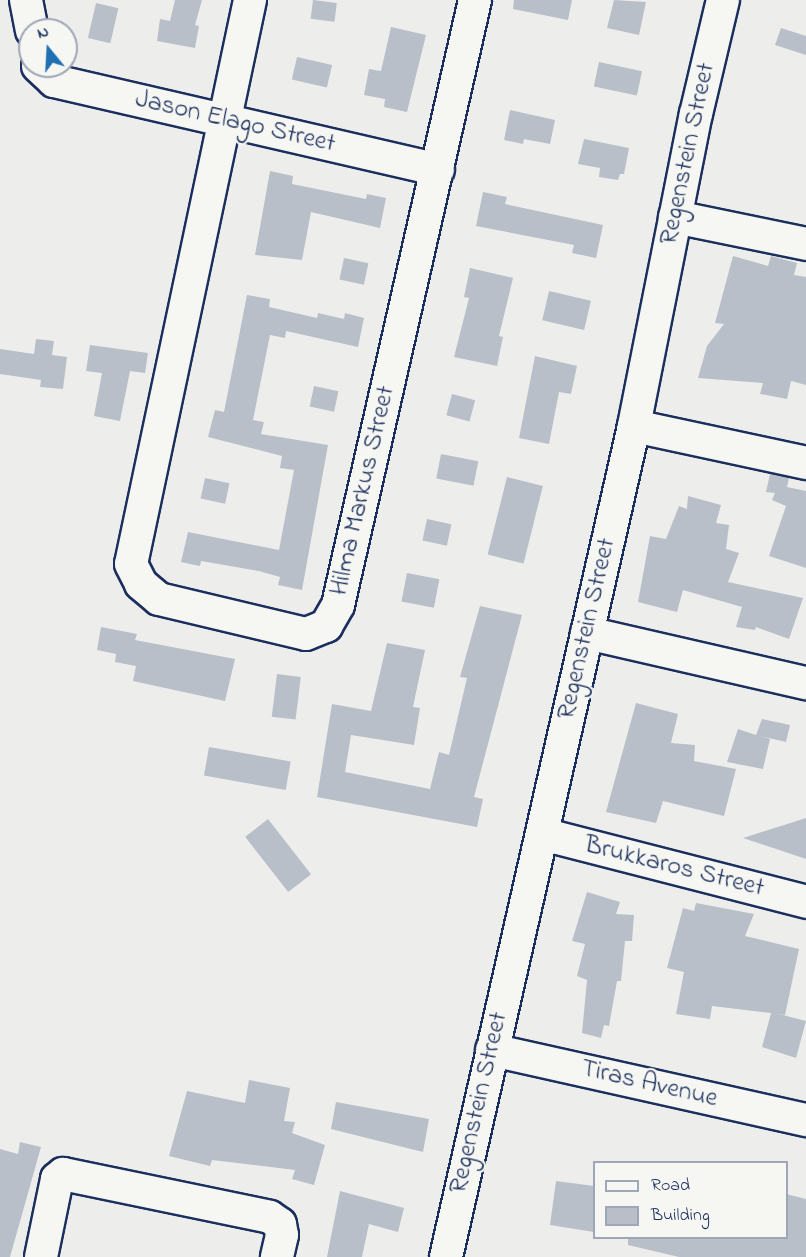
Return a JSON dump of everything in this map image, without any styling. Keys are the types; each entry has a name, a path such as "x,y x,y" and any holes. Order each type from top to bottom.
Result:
{"street":[{"path":"26,0 30,18"},
{"name":"Hilma Markus Street","path":"250,0 131,564 141,584 159,599 306,634 326,626 338,605 475,0"},
{"name":"Regenstein Street","path":"451,1256 492,1050 634,426 675,217 723,0"},
{"name":"Jason Elago Street","path":"51,78 54,81 438,170"},
{"path":"675,217 806,244"},
{"path":"634,426 806,463"},
{"path":"587,633 806,682"},
{"name":"Brukkaros Street","path":"542,834 806,902"},
{"name":"Tiras Avenue","path":"492,1050 806,1120"},
{"path":"40,1257 57,1179 63,1174 270,1217 280,1224 282,1235 278,1257"}],"building":[{"path":"175,0 202,0 195,25 199,26 195,48 157,41 160,19 170,21"},
{"path":"313,0 337,3 335,22 311,19"},
{"path":"514,0 572,0 568,20 513,9"},
{"path":"614,0 646,2 639,35 607,28"},
{"path":"96,3 118,8 110,43 88,38"},
{"path":"391,27 426,35 407,112 384,107 385,99 364,95 369,69 381,71"},
{"path":"781,28 806,36 806,55 775,45"},
{"path":"297,57 332,65 327,88 292,79"},
{"path":"599,62 642,71 637,96 594,86"},
{"path":"510,110 555,120 550,144 524,139 523,144 504,140"},
{"path":"584,139 629,148 624,174 620,174 618,180 599,177 600,168 578,164"},
{"path":"270,171 293,176 292,184 366,199 367,194 386,198 380,228 311,212 302,260 255,255"},
{"path":"483,192 507,197 505,204 603,225 596,258 572,253 574,245 476,226"},
{"path":"733,256 768,266 771,256 797,263 794,275 806,277 806,385 791,381 787,399 760,394 763,383 698,378 707,346 724,324 715,323"},
{"path":"344,258 368,263 364,285 339,280"},
{"path":"470,268 513,278 499,336 503,337 497,366 454,357 469,298 464,297"},
{"path":"549,291 591,301 584,330 542,320"},
{"path":"247,295 270,299 269,307 317,318 318,313 344,319 345,313 364,318 358,347 286,331 285,338 270,335 253,420 264,422 261,434 328,445 302,590 278,585 280,577 259,571 201,561 200,566 181,562 188,532 279,550 294,470 280,468 282,456 208,437 215,410 224,412"},
{"path":"36,339 54,341 52,355 67,357 63,389 40,387 41,380 0,374 0,349 34,354"},
{"path":"90,345 148,353 145,373 130,371 120,421 94,416 102,373 86,371"},
{"path":"535,356 577,366 571,394 559,392 549,444 519,438"},
{"path":"314,386 338,391 334,412 310,407"},
{"path":"452,394 475,400 469,421 446,415"},
{"path":"441,454 478,461 474,486 436,479"},
{"path":"770,474 789,478 787,487 806,491 806,568 769,556 786,506 772,500 775,493 766,492"},
{"path":"507,477 543,486 524,564 488,555"},
{"path":"205,478 229,483 225,504 201,499"},
{"path":"688,496 721,505 716,523 729,525 726,549 739,553 728,582 803,598 789,639 756,627 755,630 736,627 742,607 683,590 677,612 638,602 650,536 666,539 679,506 687,509"},
{"path":"427,519 451,524 447,546 422,541"},
{"path":"407,573 439,579 434,608 401,601"},
{"path":"480,606 522,615 474,797 483,799 477,827 317,797 332,704 371,711 387,643 425,650 413,707 420,708 414,745 351,735 345,772 430,789 439,752 449,755 467,678 460,677"},
{"path":"101,627 137,634 135,640 235,659 225,701 133,681 136,666 115,662 116,654 97,650"},
{"path":"277,674 301,677 296,720 272,717"},
{"path":"636,703 678,714 671,743 695,745 694,761 736,769 724,816 663,801 656,823 606,812"},
{"path":"762,719 790,725 786,742 760,736 770,739 763,769 727,762 738,729 756,735"},
{"path":"209,747 291,761 286,790 204,776"},
{"path":"806,818 806,859 743,838"},
{"path":"268,819 311,874 288,892 245,837"},
{"path":"587,892 620,902 616,914 634,915 632,941 625,941 621,981 617,981 609,1026 604,1025 601,1038 582,1033 587,980 577,976 585,944 572,941"},
{"path":"696,903 754,914 745,936 799,949 785,1015 779,1014 806,1021 796,1058 762,1047 771,1013 712,1006 710,1019 676,1014 684,972 667,968 683,908 694,911"},
{"path":"249,1080 290,1088 284,1121 295,1122 292,1133 325,1145 314,1185 292,1179 295,1170 212,1160 210,1166 169,1156 187,1091 245,1103"},
{"path":"336,1102 429,1119 423,1152 331,1129"},
{"path":"20,1142 41,1147 10,1257 0,1257 0,1149 18,1154"},
{"path":"556,1181 593,1186 593,1232 550,1225"},
{"path":"340,1191 404,1208 398,1232 369,1224 362,1257 327,1257"},
{"path":"788,1194 806,1199 806,1257 679,1257 628,1245 628,1239 788,1239"}]}
